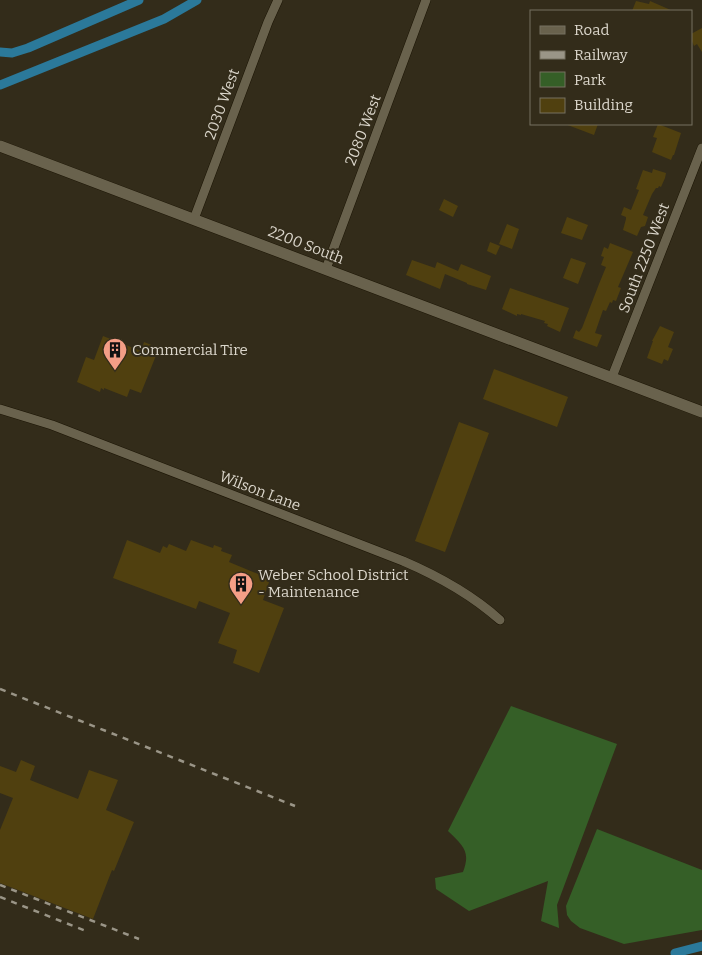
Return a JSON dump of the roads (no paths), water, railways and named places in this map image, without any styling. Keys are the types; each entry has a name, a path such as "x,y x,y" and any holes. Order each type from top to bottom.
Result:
{"street":[{"name":"2030 West","path":"194,219 278,0"},
{"name":"2080 West","path":"326,269 426,0"},
{"name":"2200 South","path":"0,146 702,412"},
{"name":"South 2250 West","path":"607,375 702,148"},
{"name":"Wilson Lane","path":"0,409 52,425 403,561 435,575 460,589 500,620"}],"waterway":[{"path":"0,52 12,53 28,48 139,0"},
{"path":"0,85 164,19 197,0"},
{"path":"675,953 702,946"}],"railway":[{"path":"0,689 295,806"},
{"path":"0,885 139,939"},
{"path":"0,897 86,931"}],"place":[{"name":"Commercial Tire","path":"115,371"},
{"name":"Weber School District - Maintenance","path":"241,605"}]}
